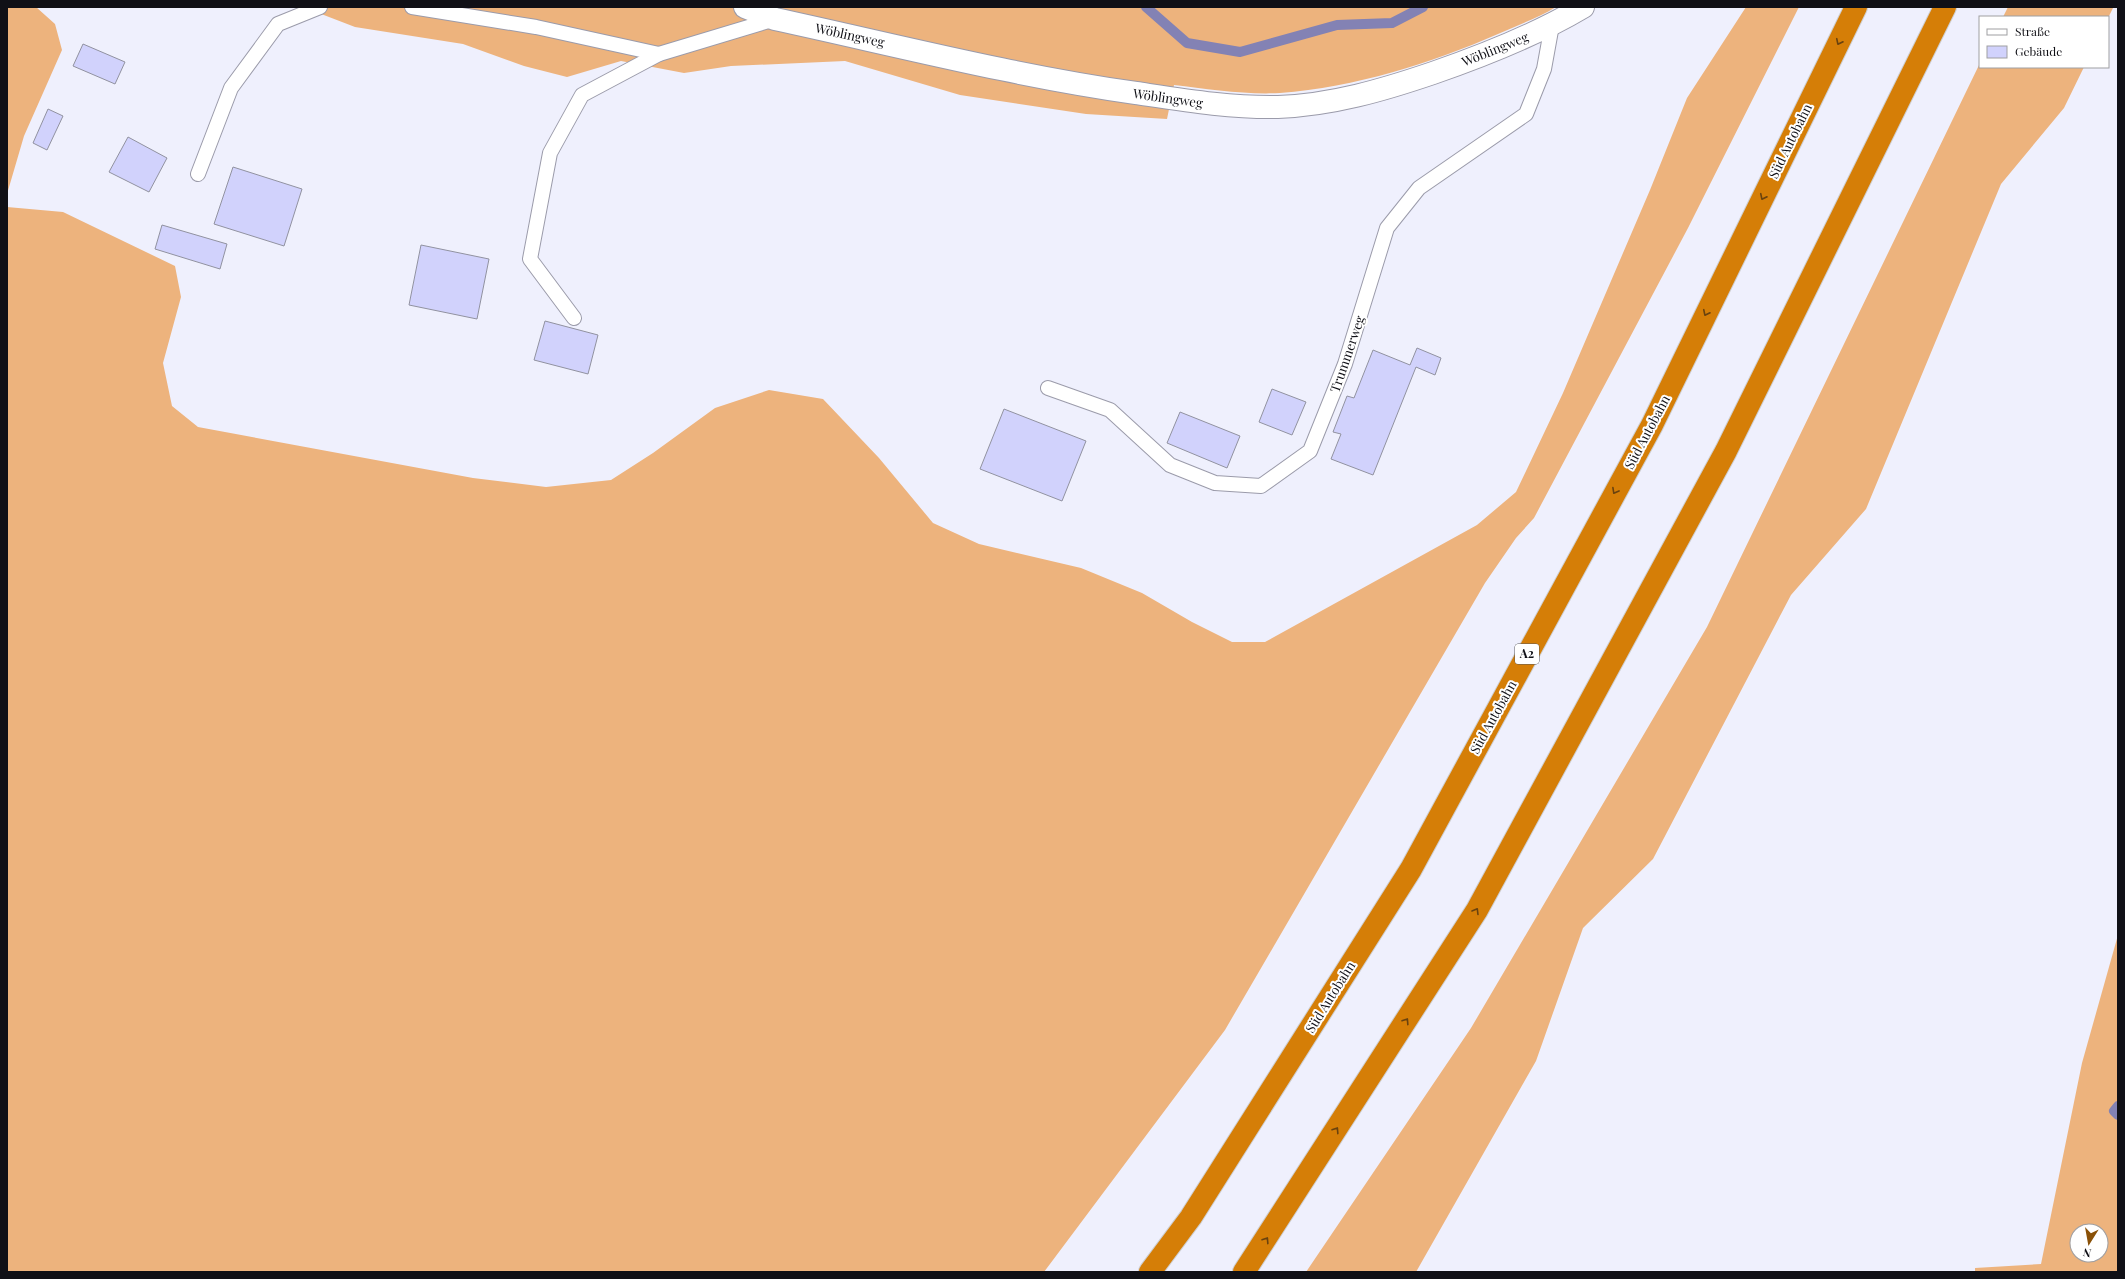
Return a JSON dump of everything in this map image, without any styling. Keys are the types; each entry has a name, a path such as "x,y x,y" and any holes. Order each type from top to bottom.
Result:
{"highway":[{"name":"Süd Autobahn","path":"1150,1272 1191,1217 1411,868 1652,425 1856,7"},
{"path":"1244,1272 1477,910 1726,450 1945,7"}],"street":[{"name":"Wöblingweg","path":"744,7 775,19 1078,85 1206,104 1279,107 1336,101 1394,86 1472,60 1552,25 1583,7"}],"lane":[{"path":"198,174 232,88 278,24 320,7"},
{"path":"412,7 536,27 659,54"},
{"path":"574,318 530,259 550,153 582,95 659,54 775,19"},
{"name":"Trummerweg","path":"1048,388 1110,410 1170,465 1215,483 1261,486 1310,451 1344,364 1387,228 1419,188 1526,114 1544,70 1552,25"}],"shaded area":[{"path":"7,7 36,7 55,24 62,50 24,136 7,194"},
{"path":"303,7 1556,7 1542,15 1446,55 1364,80 1308,90 1280,93 1227,91 1174,85 1167,119 1086,114 960,95 845,61 731,66 684,73 621,61 567,77 524,66 463,44 355,27"},
{"path":"1746,7 1799,7 1688,228 1534,518 1516,538 1485,583 1225,1030 1044,1272 7,1272 7,207 63,212 175,266 181,297 163,363 172,406 198,427 473,478 546,487 611,480 653,453 715,408 769,390 823,399 879,458 933,523 979,544 1081,568 1142,593 1192,622 1232,642 1265,642 1477,525 1516,492 1563,393 1650,190 1687,98"},
{"path":"2008,7 2113,8 2109,16 2004,16"},
{"path":"1979,65 1979,68 2084,68 2064,108 2001,184 1866,509 1791,595 1653,859 1583,928 1536,1061 1416,1272 1306,1272 1471,1028 1707,627"},
{"path":"2118,935 2118,1272 1975,1272 1975,1268 2041,1264 2082,1063"}],"building":[{"path":"83,44 125,62 115,84 73,66"},
{"path":"48,109 63,116 47,150 33,143"},
{"path":"128,137 167,158 149,192 109,172"},
{"path":"233,167 302,189 284,246 214,224"},
{"path":"162,225 227,244 220,269 155,249"},
{"path":"421,245 489,259 477,319 409,305"},
{"path":"545,321 598,335 588,374 534,360"},
{"path":"1417,348 1441,358 1435,375 1416,367 1373,475 1331,459 1341,434 1333,432 1347,396 1354,398 1373,350 1410,365"},
{"path":"1272,389 1306,402 1292,435 1259,422"},
{"path":"1004,409 1086,441 1062,501 980,469"},
{"path":"1180,412 1240,436 1227,468 1167,443"}],"waterway":[{"path":"1146,7 1187,43 1240,52 1337,25 1392,23 1423,7"},
{"path":"2118,1106 2114,1111 2118,1115"}]}
